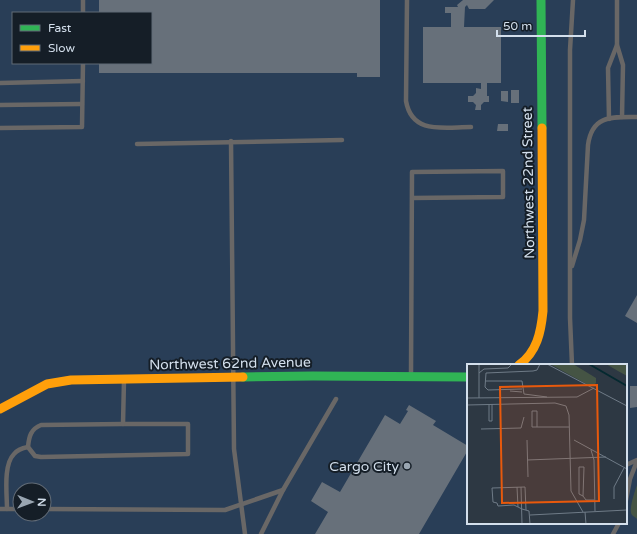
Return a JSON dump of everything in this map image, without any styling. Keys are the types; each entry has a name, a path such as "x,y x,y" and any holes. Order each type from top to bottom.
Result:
{"street":[{"name":"Northwest 22nd Street","path":"522,363 531,353 536,342 543,311 541,0"},
{"name":"Northwest 62nd Avenue","path":"0,409 37,388 58,381 412,376 467,377"}],"lane":[{"path":"83,0 83,12"},
{"path":"407,0 406,101 408,110 414,120 428,127 471,127"},
{"path":"572,364 570,270 570,50 573,0"},
{"path":"617,0 617,45 623,65 622,117"},
{"path":"609,119 608,68 617,45"},
{"path":"0,128 82,127 83,64"},
{"path":"0,83 83,81"},
{"path":"0,105 82,104"},
{"path":"570,270 580,240 584,220 590,136 593,128 598,122 604,119 637,117"},
{"path":"137,144 342,140"},
{"path":"231,142 234,449 245,534"},
{"path":"412,198 503,197 503,171 412,172 412,198 412,376"},
{"path":"123,424 124,379"},
{"path":"261,534 283,490 336,399"},
{"path":"123,424 188,424 188,454 41,457 35,456 28,447 28,439 31,432 36,427 41,425 123,424"},
{"path":"7,509 8,462 13,454 18,450 28,447"},
{"path":"627,465 637,460"},
{"path":"627,495 630,480 637,460"},
{"path":"52,509 225,510 283,490"},
{"path":"0,509 12,509"},
{"path":"613,534 618,524"}],"shaded area":[{"path":"0,0 637,0 637,534 0,534"}],"green space":[{"path":"637,485 637,519 632,515 631,509 632,500"}],"building":[{"path":"99,0 380,0 380,77 357,77 357,73 99,73 99,64 152,64 152,12 99,12"},
{"path":"463,0 494,0 485,9 469,9 467,5 465,7 464,27 501,27 501,83 487,83 487,96 489,96 489,102 484,102 481,105 481,110 475,110 476,105 473,102 468,102 468,96 473,96 476,93 476,88 481,89 481,83 423,83 423,27 451,27 451,13 445,13 445,7 458,7 457,5"},
{"path":"511,90 519,90 519,103 511,103"},
{"path":"501,91 508,91 508,102 501,101"},
{"path":"498,124 508,124 508,131 497,131"},
{"path":"637,295 637,323 625,316"},
{"path":"630,386 637,386 637,407 630,408"},
{"name":"Cargo City","path":"409,405 436,421 433,425 467,445 467,452 419,534 315,534 328,512 311,501 322,482 340,492 385,415 400,424 408,411 406,410"}],"traffic: fast":[{"path":"541,0 542,128"},
{"path":"243,377 467,377"}],"traffic: slow":[{"path":"520,364 534,348 541,326 543,311 542,128"},
{"path":"0,409 47,384 71,380 243,377"}],"place":[{"name":"Cargo City","path":"407,466"}]}
